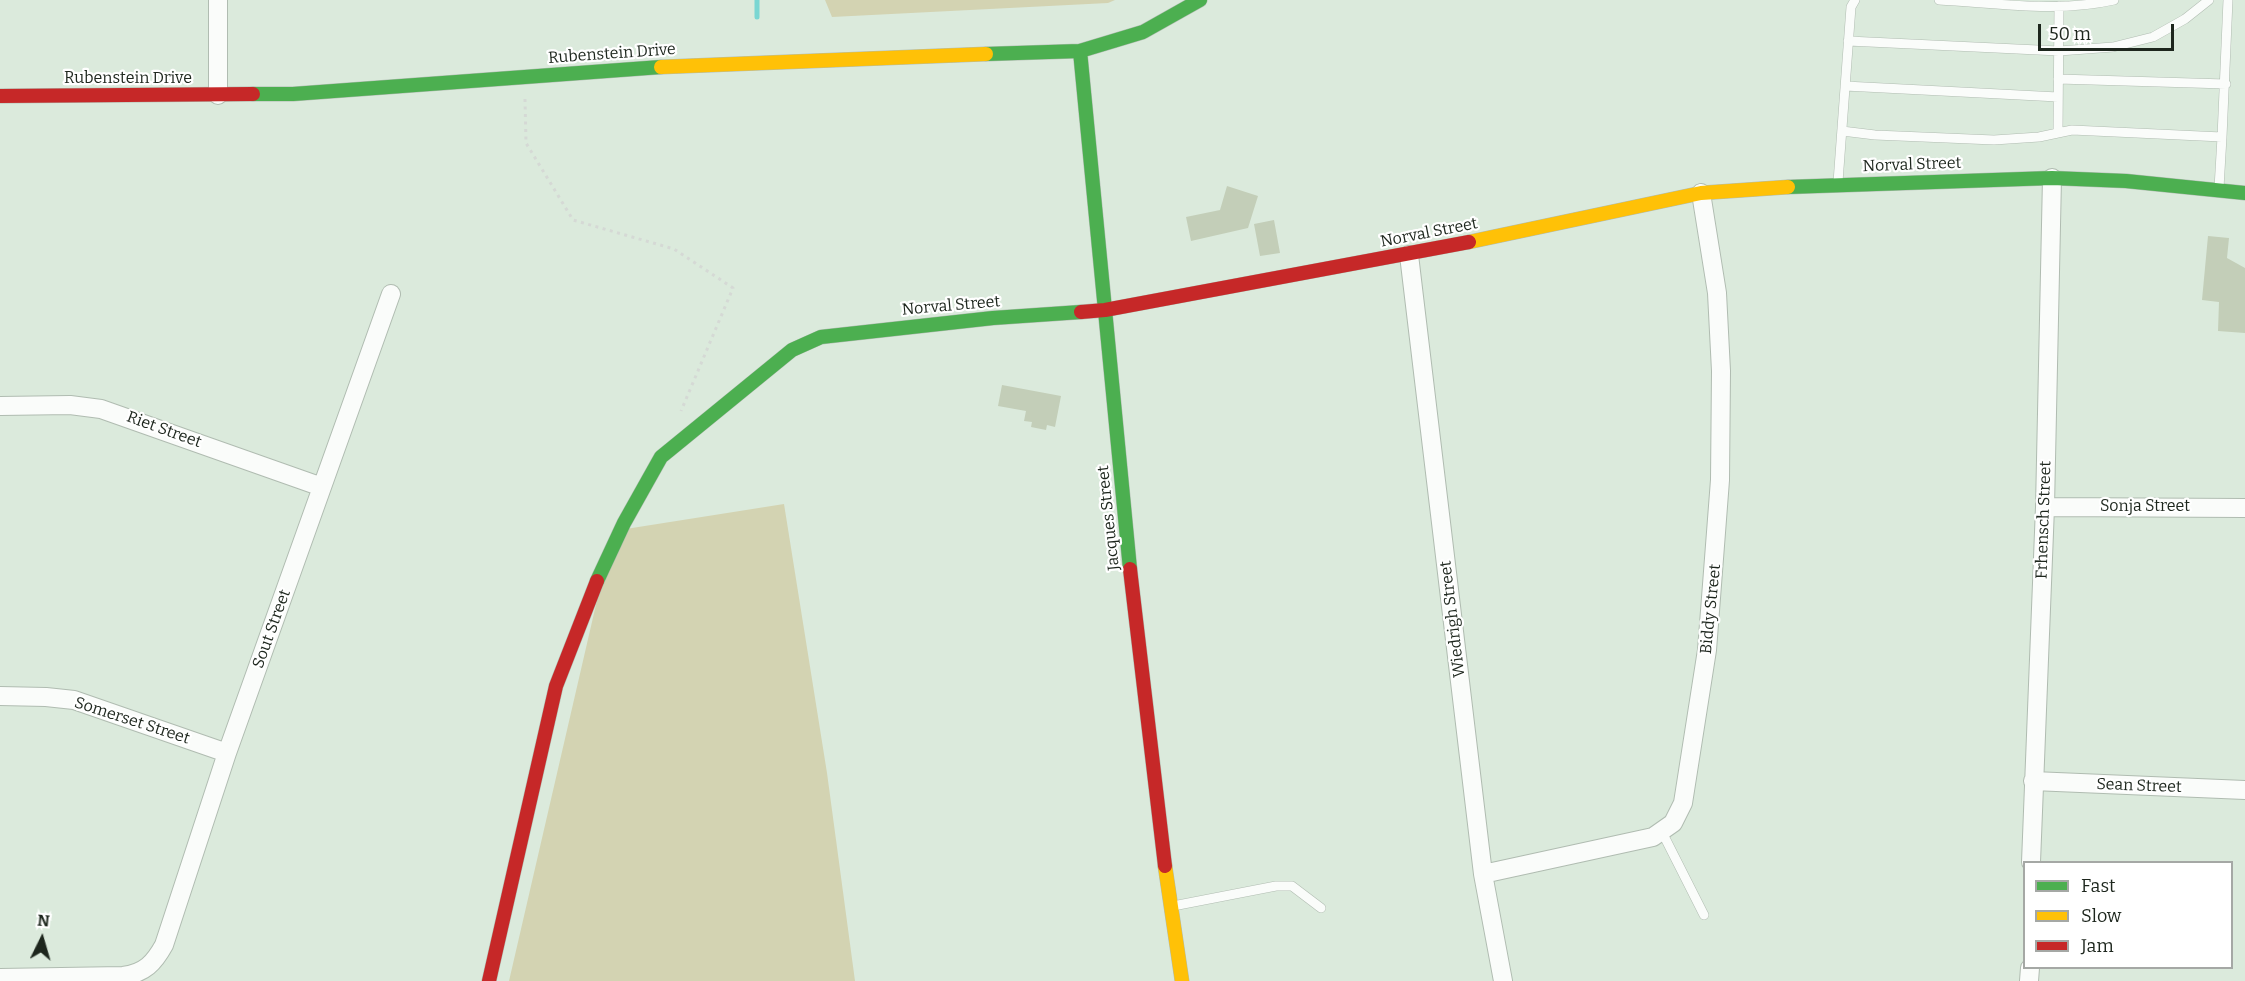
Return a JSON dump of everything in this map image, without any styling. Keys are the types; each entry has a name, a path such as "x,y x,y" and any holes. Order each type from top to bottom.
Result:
{"street":[{"path":"218,0 218,95"},
{"name":"Rubenstein Drive","path":"0,90 7,95 293,94 696,64 1080,51 1127,40 1157,27 1200,0"},
{"name":"Jacques Street","path":"1080,51 1138,649 1182,981"},
{"name":"Norval Street","path":"489,981 556,686 591,593 624,523 662,457 777,362 808,341 821,337 993,318 1105,310 1409,255 1701,193 1838,184 2052,178 2126,181 2245,193"},
{"name":"Frhensch Street","path":"2031,861 2045,507 2052,178"},
{"name":"Biddy Street","path":"1662,832 1673,823 1683,803 1707,650 1718,532 1721,361 1714,270 1701,193"},
{"name":"Wiedrigh Street","path":"1409,255 1483,874 1503,981"},
{"name":"Sout Street","path":"0,978 136,975 153,963 164,945 227,753 391,294"},
{"name":"Riet Street","path":"0,406 70,405 101,409 322,487"},
{"name":"Sonja Street","path":"2045,507 2245,508"},
{"name":"Somerset Street","path":"0,696 74,700 227,753"},
{"name":"Sean Street","path":"2033,781 2245,790"},
{"path":"1483,874 1642,840 1662,832"}],"lane":[{"path":"1838,184 1851,7 1855,0"},
{"path":"1938,0 2060,6 2088,6 2114,0"},
{"path":"1848,41 2059,51 2114,47 2153,37 2185,19 2209,0"},
{"path":"2219,190 2226,84 2228,0"},
{"path":"2058,132 2060,6"},
{"path":"2058,79 2226,84"},
{"path":"1845,86 2058,97"},
{"path":"1842,131 1875,135 1994,140 2039,137 2058,132 2222,137"},
{"path":"1662,832 1704,915"},
{"path":"1171,907 1276,886 1293,886 1321,908"}],"path":[{"path":"525,76 526,143 573,220 674,249 733,288 679,415"}],"green space":[{"path":"825,0 1115,0 1108,3 832,17"},
{"path":"784,504 827,773 855,981 509,981 613,531"}],"building":[{"path":"1227,186 1258,196 1248,228 1191,241 1186,217 1220,210"},
{"path":"1274,220 1280,253 1260,256 1254,224"},
{"path":"2208,236 2229,238 2227,258 2245,268 2245,333 2218,331 2219,302 2202,300"},
{"path":"1002,385 1061,396 1055,427 1047,425 1046,430 1031,427 1032,422 1024,421 1026,411 998,406"}],"waterway":[{"path":"757,0 757,17"}],"traffic: fast":[{"path":"986,54 1080,51 1143,32 1200,0"},
{"path":"1080,51 1130,569"},
{"path":"253,94 293,94 661,67"},
{"path":"1788,187 2052,178 2126,181 2245,193"},
{"path":"597,581 624,523 661,457 792,350 821,337 993,318 1081,312"}],"traffic: slow":[{"path":"661,67 986,54"},
{"path":"1469,242 1701,193 1788,187"},
{"path":"1165,866 1182,981"}],"traffic: jam":[{"path":"0,96 253,94"},
{"path":"1081,312 1105,310 1469,242"},
{"path":"1130,569 1165,866"},
{"path":"489,981 556,686 597,581"}]}
